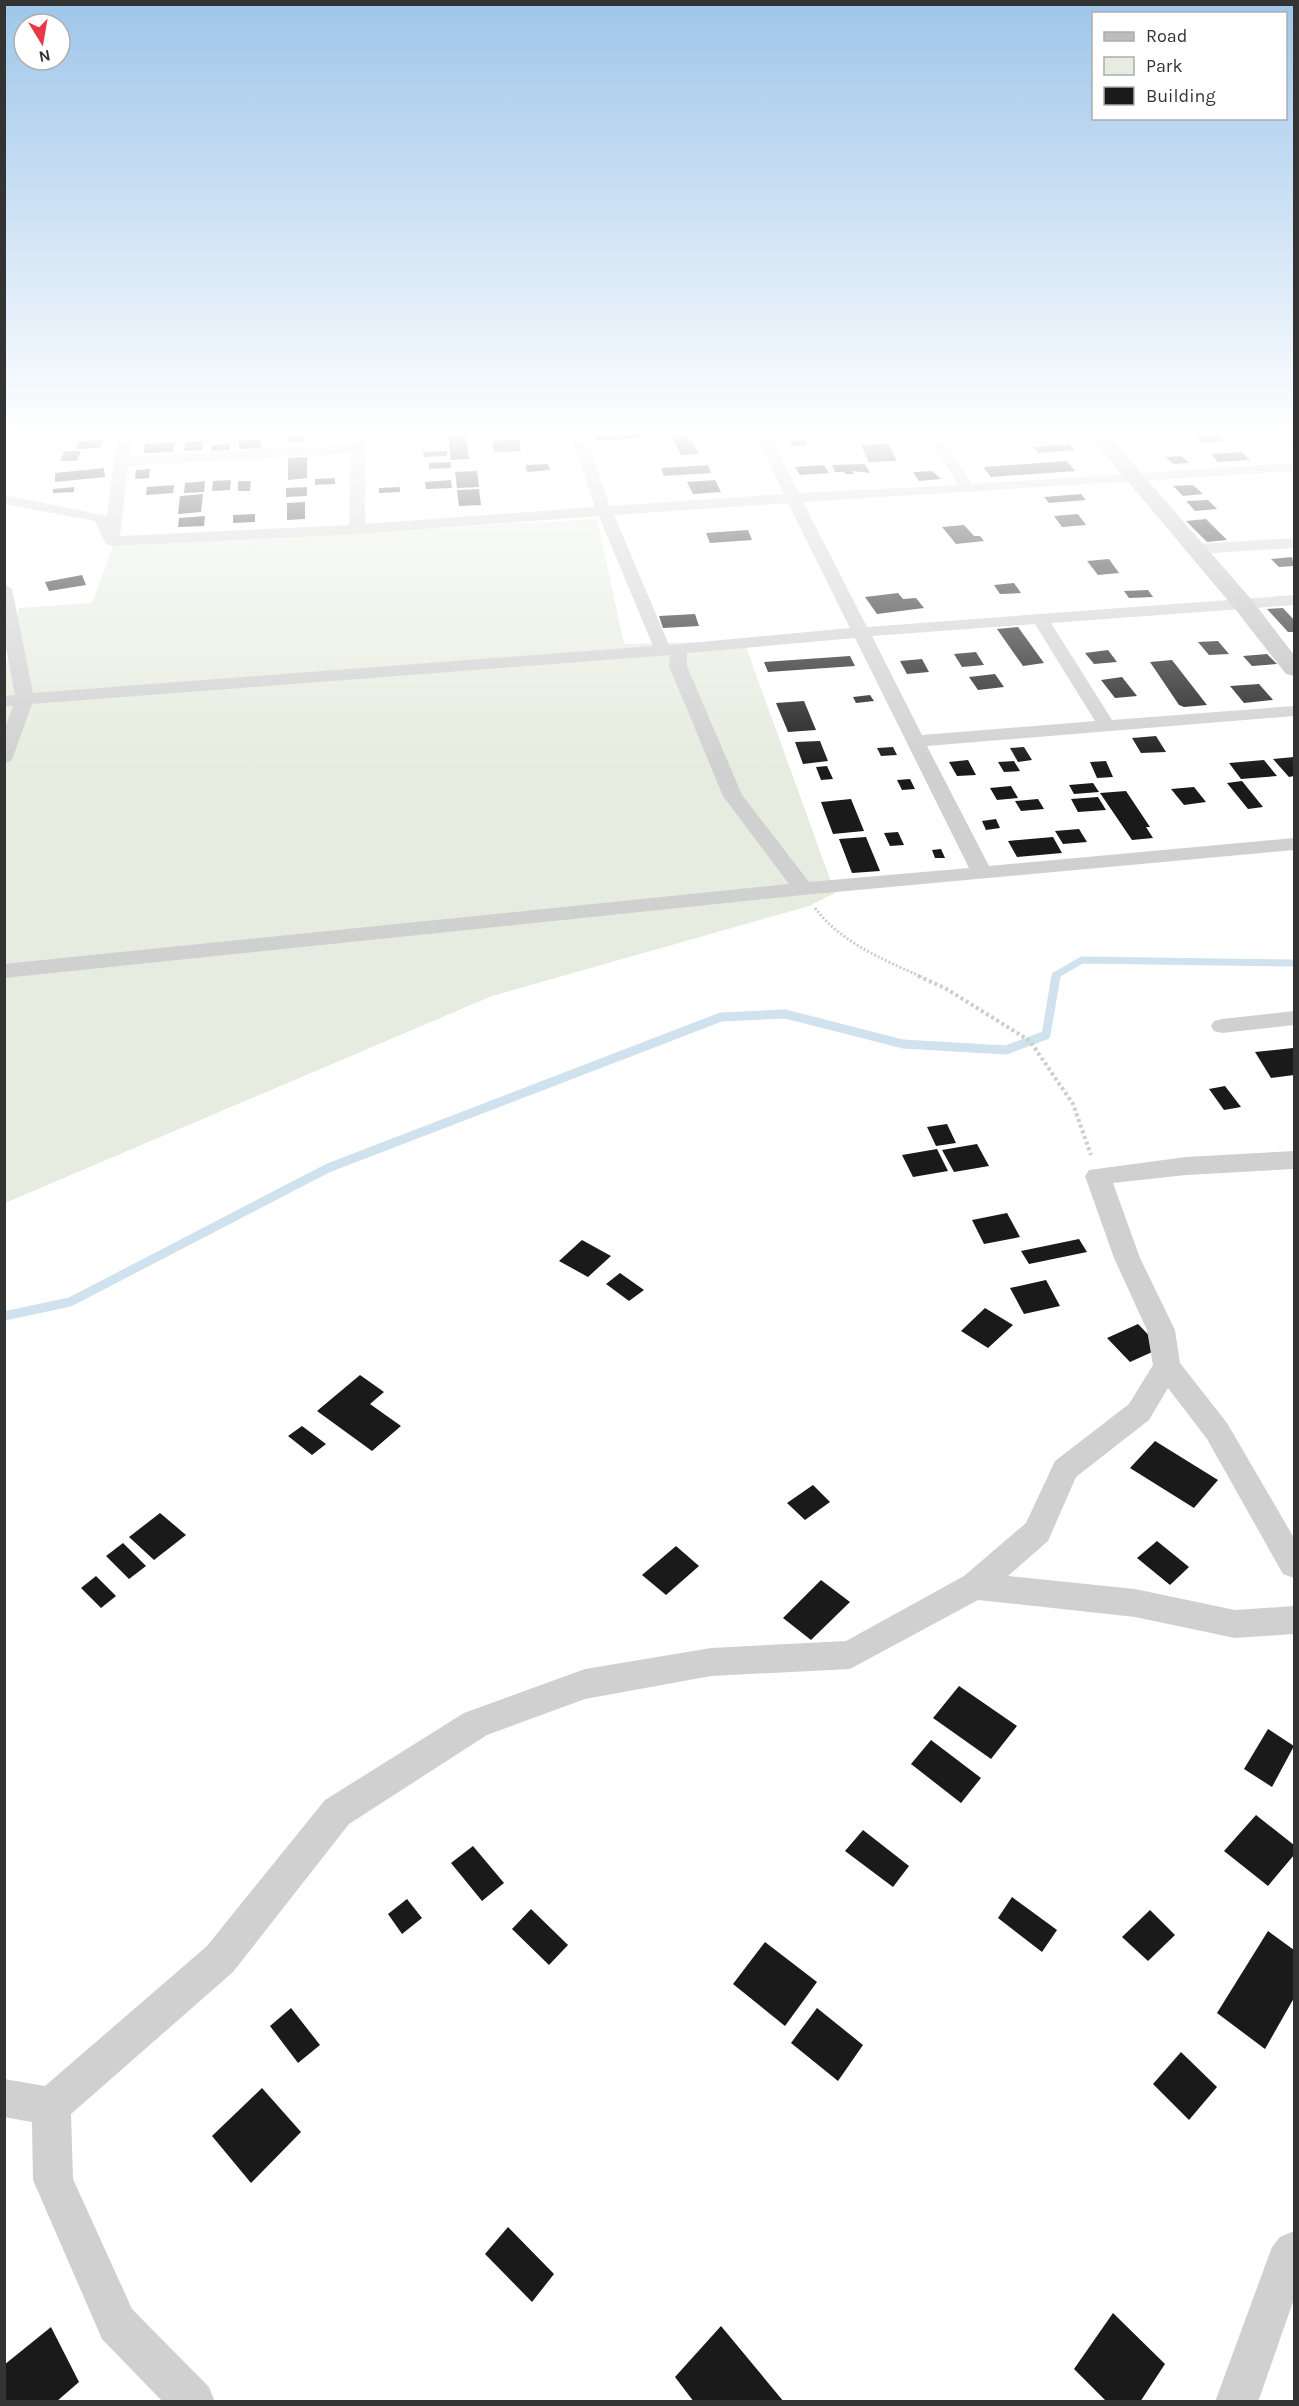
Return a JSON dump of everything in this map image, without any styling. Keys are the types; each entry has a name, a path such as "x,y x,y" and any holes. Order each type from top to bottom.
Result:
{"main road":[{"path":"1196,549 1294,669"}],"street":[{"path":"622,547 671,649 733,796 802,889"},
{"path":"819,547 982,873"},
{"path":"1196,549 1224,547"},
{"path":"4,589 25,699 4,757"},
{"path":"4,701 862,632 1294,600"},
{"path":"1041,620 1107,726"},
{"path":"916,741 1294,711"},
{"path":"4,972 802,889 1294,844"},
{"path":"1222,1026 1294,1018"},
{"path":"1294,1160 1186,1166 1098,1176 1127,1258 1161,1329 1167,1366 1217,1431 1294,1565"},
{"path":"51,2106 220,1959 337,1812 476,1724 585,1684 711,1662 850,1655 975,1586 1037,1532 1065,1469 1139,1412 1167,1366"},
{"path":"975,1586 1134,1603 1235,1624 1294,1620"},
{"path":"4,2098 51,2106"},
{"path":"51,2106 53,2180 117,2324 194,2402"},
{"path":"1236,2402 1287,2262 1294,2251"}],"path":[{"path":"802,889 824,920 874,956 945,988 1030,1041 1073,1104 1098,1176"}],"green space":[{"path":"113,547 603,547 624,644 744,641 835,893 809,906 492,996 5,1203 4,673 19,608 92,603"}],"building":[{"path":"1292,557 1294,566 1279,567 1271,559"},
{"path":"1109,559 1119,573 1098,575 1087,561"},
{"path":"82,575 86,585 49,591 45,582"},
{"path":"1014,583 1021,593 1000,594 994,585"},
{"path":"1148,590 1153,597 1129,598 1124,591"},
{"path":"898,593 903,599 916,598 924,608 877,614 865,597"},
{"path":"1283,608 1294,620 1294,632 1288,632 1267,609"},
{"path":"695,614 699,626 663,628 659,616"},
{"path":"1018,627 1044,663 1023,666 997,629"},
{"path":"1218,641 1229,654 1209,655 1198,642"},
{"path":"1108,650 1117,662 1094,664 1085,653"},
{"path":"976,652 984,665 962,667 954,654"},
{"path":"1267,654 1277,664 1252,666 1243,656"},
{"path":"850,656 855,666 768,672 764,662"},
{"path":"922,659 929,672 907,674 900,661"},
{"path":"1172,660 1207,705 1184,707 1179,705 1150,662"},
{"path":"995,674 1004,687 978,690 969,677"},
{"path":"1122,677 1137,696 1115,698 1101,680"},
{"path":"1259,684 1273,700 1244,703 1230,686"},
{"path":"870,695 874,701 856,703 853,697"},
{"path":"804,701 816,730 788,732 776,703"},
{"path":"1156,736 1166,752 1141,753 1132,738"},
{"path":"820,741 828,761 803,764 795,742"},
{"path":"893,747 897,755 881,756 877,748"},
{"path":"1024,747 1032,760 1018,762 1010,748"},
{"path":"1294,757 1294,776 1289,777 1273,759"},
{"path":"968,760 976,775 957,776 949,762"},
{"path":"1264,760 1277,776 1241,779 1229,763"},
{"path":"1014,761 1020,771 1004,772 998,762"},
{"path":"1106,761 1113,777 1097,778 1090,762"},
{"path":"827,766 833,779 821,780 816,767"},
{"path":"910,779 915,789 902,790 897,780"},
{"path":"1242,781 1263,807 1248,809 1227,783"},
{"path":"1093,783 1099,792 1074,794 1069,785"},
{"path":"1011,786 1018,798 997,800 990,788"},
{"path":"1194,787 1206,802 1184,805 1171,789"},
{"path":"1126,791 1150,827 1146,827 1153,838 1132,840 1100,793"},
{"path":"1098,797 1106,810 1078,812 1071,799"},
{"path":"851,799 864,831 833,834 821,802"},
{"path":"1038,799 1044,809 1021,811 1015,801"},
{"path":"996,819 1000,828 986,830 982,821"},
{"path":"1079,829 1087,842 1063,844 1055,831"},
{"path":"898,832 904,845 890,846 884,833"},
{"path":"866,837 880,871 852,873 839,839"},
{"path":"1053,837 1062,853 1017,857 1008,841"},
{"path":"941,849 945,858 935,858 932,850"},
{"path":"1293,1048 1294,1075 1271,1078 1255,1052"},
{"path":"1225,1086 1241,1107 1224,1110 1209,1089"},
{"path":"947,1124 956,1143 936,1146 927,1127"},
{"path":"977,1144 989,1166 954,1172 942,1150"},
{"path":"937,1149 948,1171 913,1177 902,1155"},
{"path":"1007,1213 1020,1237 984,1244 972,1220"},
{"path":"1079,1239 1087,1252 1029,1264 1021,1251"},
{"path":"582,1240 611,1256 588,1277 559,1261"},
{"path":"620,1273 644,1290 629,1301 606,1284"},
{"path":"1046,1280 1060,1306 1024,1314 1010,1288"},
{"path":"985,1308 1013,1325 988,1348 961,1331"},
{"path":"1138,1324 1161,1348 1130,1362 1107,1338"},
{"path":"360,1375 384,1392 370,1404 401,1426 372,1451 317,1411"},
{"path":"302,1426 326,1444 312,1455 288,1436"},
{"path":"1155,1441 1218,1480 1194,1508 1130,1468"},
{"path":"813,1485 830,1502 805,1520 787,1503"},
{"path":"160,1513 186,1535 154,1560 129,1537"},
{"path":"1157,1541 1189,1567 1170,1585 1137,1558"},
{"path":"123,1543 146,1566 129,1579 106,1556"},
{"path":"676,1546 699,1566 666,1595 642,1575"},
{"path":"96,1576 116,1596 101,1608 81,1588"},
{"path":"821,1580 850,1602 811,1640 783,1618"},
{"path":"959,1686 1017,1726 991,1759 933,1718"},
{"path":"1268,1729 1294,1746 1272,1787 1244,1769"},
{"path":"931,1740 981,1778 961,1803 911,1764"},
{"path":"1256,1815 1294,1845 1294,1855 1268,1886 1224,1851"},
{"path":"863,1830 909,1866 893,1887 845,1851"},
{"path":"473,1846 504,1883 482,1901 451,1863"},
{"path":"1012,1897 1057,1930 1042,1952 998,1918"},
{"path":"407,1899 422,1918 402,1934 388,1914"},
{"path":"531,1909 568,1945 549,1965 512,1929"},
{"path":"1150,1910 1175,1935 1148,1961 1122,1937"},
{"path":"1268,1931 1294,1950 1294,1998 1265,2049 1217,2013"},
{"path":"765,1942 817,1982 785,2026 733,1984"},
{"path":"291,2008 320,2045 298,2063 270,2026"},
{"path":"817,2008 863,2045 838,2081 791,2043"},
{"path":"1181,2052 1217,2087 1189,2120 1153,2084"},
{"path":"262,2088 301,2132 251,2183 212,2136"},
{"path":"508,2227 554,2274 532,2302 485,2254"},
{"path":"1113,2313 1165,2364 1140,2402 1107,2402 1074,2369"},
{"path":"721,2326 784,2402 694,2402 675,2377"},
{"path":"51,2327 79,2382 56,2402 4,2402 4,2365"}],"waterway":[{"path":"1056,976 1082,960 1294,963"},
{"path":"4,1316 70,1302 328,1168 721,1017 785,1014 903,1044 1006,1050 1046,1035 1056,976"}]}
